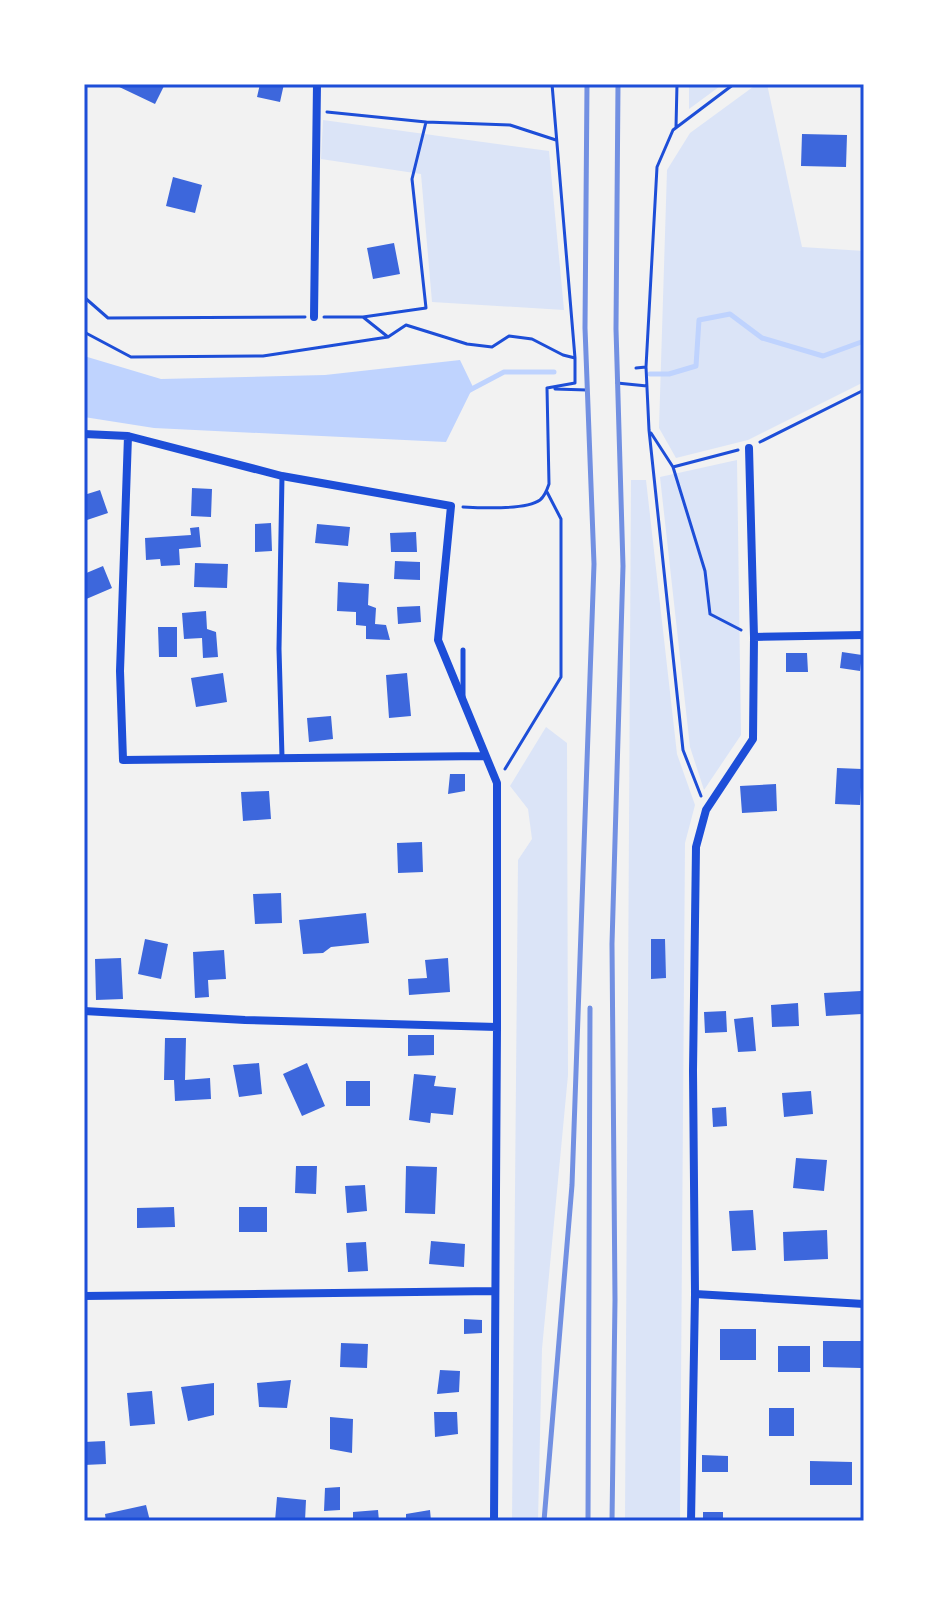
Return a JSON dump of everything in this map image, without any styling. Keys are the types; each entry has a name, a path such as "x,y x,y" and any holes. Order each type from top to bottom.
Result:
{"street":[{"path":"314,317 317,84"},
{"path":"84,434 128,436 282,476 451,506 438,640 497,783 494,1521"},
{"path":"128,436 120,671 123,760 485,756"},
{"path":"691,1521 696,847 706,810 753,739 754,637 749,448"},
{"path":"754,637 864,635"},
{"path":"84,1011 245,1020 497,1027"},
{"path":"84,1296 495,1291"},
{"path":"695,1294 864,1304"}],"lane":[{"path":"282,476 279,649 282,758"},
{"path":"463,650 463,703"}],"path":[{"path":"547,388 575,383 552,84"},
{"path":"676,127 677,84"},
{"path":"706,810 683,750 649,430 646,367 657,167 673,130 734,84"},
{"path":"317,112 426,122 510,125 556,140"},
{"path":"363,317 388,337"},
{"path":"84,332 131,357 263,356 388,337 406,325 467,344 492,347 509,336 532,339 575,358"},
{"path":"636,368 646,367"},
{"path":"617,383 647,386"},
{"path":"547,388 587,390"},
{"path":"451,506 503,508 538,502 547,492 547,388"},
{"path":"673,467 749,448 864,390"},
{"path":"649,430 673,467 705,571 710,614 754,637"},
{"path":"497,783 561,677 561,519 547,492"}],"shaded area":[{"path":"689,84 723,84 689,109"},
{"path":"757,84 767,84 802,247 864,251 864,382 748,440 676,458 659,428 667,170 690,133"},
{"path":"323,120 549,151 564,310 432,302 421,174 321,159"},
{"path":"737,460 741,735 704,790 690,747 660,477"},
{"path":"631,480 646,480 677,754 695,805 685,843 680,1521 625,1521"},
{"path":"546,727 567,743 568,1075 542,1349 538,1521 512,1521 518,860 532,839 528,809 510,786"}],"water":[{"path":"84,356 161,379 325,375 460,360 473,387 446,442 154,428 84,417"}],"building":[{"path":"113,84 165,84 155,104"},
{"path":"260,84 284,84 280,102 257,97"},
{"path":"802,134 847,135 846,167 801,166"},
{"path":"173,177 202,185 195,213 166,206"},
{"path":"394,243 400,274 373,279 367,248"},
{"path":"192,488 212,489 211,517 191,516"},
{"path":"100,490 108,513 84,521 84,495"},
{"path":"271,523 272,551 255,552 255,524"},
{"path":"317,524 350,527 348,546 315,543"},
{"path":"199,527 201,547 179,549 180,565 161,566 160,559 146,560 145,538 191,535 190,528"},
{"path":"416,532 417,552 391,552 390,533"},
{"path":"395,561 420,562 420,580 394,579"},
{"path":"195,563 228,564 227,588 194,587"},
{"path":"103,566 112,588 84,600 84,574"},
{"path":"338,582 369,584 368,605 376,608 375,624 386,625 390,640 366,639 366,626 356,625 356,612 337,611"},
{"path":"420,606 421,622 398,624 397,607"},
{"path":"206,611 207,629 216,632 218,657 203,658 202,638 184,639 182,613"},
{"path":"158,627 177,627 177,657 159,657"},
{"path":"842,652 862,655 860,671 840,668"},
{"path":"786,653 807,653 808,672 786,672"},
{"path":"223,673 227,702 196,707 191,678"},
{"path":"407,673 411,716 389,718 386,675"},
{"path":"331,716 333,739 309,742 307,718"},
{"path":"837,768 862,769 860,805 835,804"},
{"path":"450,774 465,774 465,791 448,794"},
{"path":"776,784 777,811 742,813 740,786"},
{"path":"269,791 271,819 243,821 241,792"},
{"path":"422,842 423,872 398,873 397,843"},
{"path":"281,893 282,923 255,924 253,894"},
{"path":"366,913 369,943 303,954 299,920"},
{"path":"145,939 168,944 161,979 138,974"},
{"path":"651,939 665,939 666,978 651,979"},
{"path":"224,950 226,979 208,980 209,997 195,998 193,952"},
{"path":"121,958 123,999 96,1000 95,959"},
{"path":"448,958 450,992 409,995 408,979 427,978 425,960"},
{"path":"861,991 862,1014 826,1016 824,993"},
{"path":"798,1003 799,1026 772,1027 771,1005"},
{"path":"726,1011 727,1032 705,1033 704,1012"},
{"path":"753,1017 756,1051 738,1052 734,1019"},
{"path":"408,1035 434,1035 434,1055 408,1056"},
{"path":"165,1038 186,1038 185,1080 210,1078 211,1099 175,1101 174,1080 164,1080"},
{"path":"259,1063 262,1094 239,1097 233,1065"},
{"path":"307,1063 325,1106 302,1116 283,1074"},
{"path":"414,1074 436,1076 434,1086 456,1088 453,1115 431,1113 430,1123 409,1120"},
{"path":"346,1081 370,1081 370,1106 346,1106"},
{"path":"811,1091 813,1114 784,1117 782,1093"},
{"path":"726,1107 727,1126 713,1127 712,1108"},
{"path":"796,1158 827,1160 824,1191 793,1188"},
{"path":"296,1166 317,1166 316,1194 295,1193"},
{"path":"406,1166 437,1167 435,1214 405,1213"},
{"path":"365,1185 367,1211 347,1213 345,1186"},
{"path":"174,1207 175,1227 137,1228 137,1208"},
{"path":"239,1207 267,1207 267,1232 239,1232"},
{"path":"753,1210 756,1250 732,1251 729,1211"},
{"path":"827,1230 828,1259 784,1261 783,1232"},
{"path":"431,1241 465,1244 464,1267 429,1264"},
{"path":"366,1242 368,1271 348,1272 346,1243"},
{"path":"464,1319 482,1320 482,1333 464,1334"},
{"path":"720,1329 756,1329 756,1360 720,1360"},
{"path":"823,1341 861,1341 861,1368 823,1367"},
{"path":"341,1343 368,1344 367,1368 340,1367"},
{"path":"778,1346 810,1346 810,1372 778,1372"},
{"path":"440,1370 460,1371 459,1392 437,1394"},
{"path":"291,1380 287,1408 259,1407 257,1383"},
{"path":"214,1383 214,1415 188,1421 181,1387"},
{"path":"152,1391 155,1424 130,1426 127,1393"},
{"path":"769,1408 794,1408 794,1436 769,1436"},
{"path":"434,1412 457,1412 458,1434 435,1437"},
{"path":"330,1417 353,1419 352,1453 330,1449"},
{"path":"105,1441 106,1464 84,1465 84,1442"},
{"path":"702,1455 728,1456 728,1472 702,1472"},
{"path":"810,1461 852,1462 852,1485 810,1485"},
{"path":"340,1487 340,1510 324,1511 325,1488"},
{"path":"277,1497 306,1500 305,1521 275,1521"},
{"path":"146,1505 150,1521 106,1521 105,1514"},
{"path":"378,1510 379,1521 353,1521 353,1512"},
{"path":"430,1510 431,1521 406,1521 406,1514"},
{"path":"703,1512 723,1512 723,1521 703,1521"}],"waterway":[{"path":"650,374 669,374 696,366 699,320 730,314 762,338 823,356 864,341"},
{"path":"468,391 504,372 554,372"}],"railway":[{"path":"544,1521 572,1185 594,564 585,328 587,84"},
{"path":"612,1521 615,1300 612,944 623,566 616,329 618,84"},
{"path":"588,1521 590,1008"}]}
